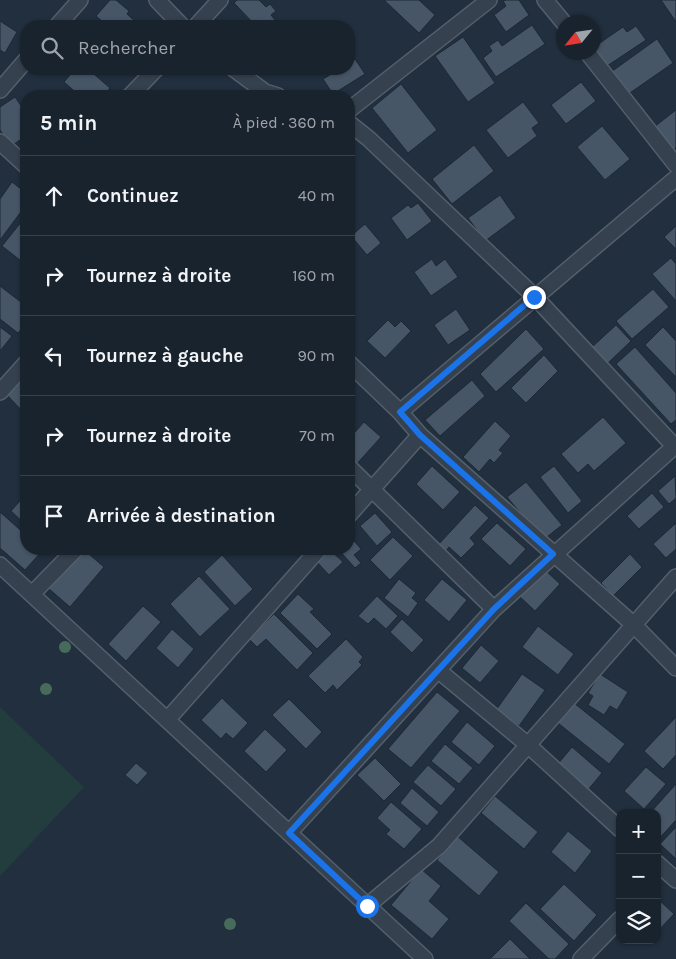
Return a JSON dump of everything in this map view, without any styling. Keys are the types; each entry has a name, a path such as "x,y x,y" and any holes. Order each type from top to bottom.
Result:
{"street":[{"path":"62,20 80,0"},
{"path":"157,0 176,20"},
{"path":"202,20 220,0"},
{"path":"355,105 489,0"},
{"path":"545,0 557,15"},
{"path":"593,60 676,165"},
{"path":"0,90 20,67"},
{"path":"136,90 150,75"},
{"path":"242,75 261,90"},
{"path":"289,833 494,609 553,554 676,446 534,297 369,138 355,128"},
{"path":"0,142 20,160"},
{"path":"400,412 676,178"},
{"path":"355,369 400,412 420,435 634,624 676,668"},
{"path":"0,392 20,370"},
{"path":"355,508 420,435"},
{"path":"355,472 494,609"},
{"path":"32,594 70,555"},
{"path":"167,720 314,555"},
{"path":"0,565 424,959"},
{"path":"367,906 439,846 676,577"},
{"path":"439,671 528,745 616,824"},
{"path":"581,959 616,923"}],"green space":[{"path":"0,707 84,787 0,876"}],"building":[{"path":"110,0 116,0 129,11 127,14 134,20 101,20 96,16"},
{"path":"237,0 259,0 266,7 270,4 276,11 271,15 275,20 250,20 234,3"},
{"path":"384,0 419,0 435,15 419,33"},
{"path":"519,0 529,15 506,32 494,15 506,6 503,1"},
{"path":"661,0 676,0 676,22"},
{"path":"0,21 17,32 5,53 0,50"},
{"path":"532,25 545,44 496,77 483,58 492,51 489,46 498,40 502,46"},
{"path":"636,26 646,40 604,68 599,60 601,60 601,42 623,27 627,32"},
{"path":"463,37 495,83 468,102 435,56"},
{"path":"657,39 673,63 627,95 611,72"},
{"path":"355,59 365,74 339,90 330,90 323,79 330,75 355,75"},
{"path":"70,75 95,75 110,88 108,90 73,90 64,82"},
{"path":"581,82 596,101 566,124 551,105"},
{"path":"401,84 437,130 408,153 372,108"},
{"path":"15,97 20,104 20,140 11,146 0,130 0,107"},
{"path":"523,102 539,123 532,128 537,136 508,158 486,130"},
{"path":"676,110 676,148 673,150 654,127"},
{"path":"602,126 630,159 605,180 577,147"},
{"path":"474,145 494,171 452,204 432,179"},
{"path":"12,182 20,188 20,213 0,240 0,199"},
{"path":"500,195 516,218 485,241 468,218"},
{"path":"418,203 432,221 407,240 391,218 408,205 411,208"},
{"path":"20,224 20,260 2,246"},
{"path":"365,224 381,243 367,255 355,241 355,233"},
{"path":"676,226 676,249 664,237"},
{"path":"671,258 676,264 676,301 652,274"},
{"path":"432,259 436,266 445,259 458,277 431,296 414,272"},
{"path":"0,286 20,301 20,330 18,333 0,319"},
{"path":"653,289 669,307 632,339 616,321"},
{"path":"456,309 470,330 448,345 434,325"},
{"path":"388,320 395,327 401,321 411,331 385,358 367,341"},
{"path":"616,325 631,341 607,364 591,348"},
{"path":"0,327 12,336 0,351"},
{"path":"663,327 676,341 676,377 645,345"},
{"path":"526,329 544,349 496,392 480,374"},
{"path":"635,347 676,393 676,420 671,424 616,364"},
{"path":"544,355 558,371 526,403 511,388"},
{"path":"20,378 20,409 5,393"},
{"path":"472,380 485,396 440,436 425,420"},
{"path":"603,417 626,443 594,471 588,464 578,473 561,454"},
{"path":"495,421 511,436 499,450 503,453 494,463 490,459 479,472 463,457"},
{"path":"364,422 381,437 355,466 355,432"},
{"path":"432,466 460,492 443,510 416,484"},
{"path":"554,466 582,501 568,513 540,477"},
{"path":"675,476 676,498 669,504 658,491"},
{"path":"526,482 562,525 543,540 507,497"},
{"path":"652,493 664,507 639,529 627,516"},
{"path":"20,501 20,519 11,511"},
{"path":"475,505 489,518 470,538 475,544 461,558 449,547 445,552 438,545"},
{"path":"0,512 20,530 20,555 38,555 25,570 0,548"},
{"path":"375,513 392,532 377,546 360,526"},
{"path":"497,523 526,549 510,566 481,539"},
{"path":"676,523 676,549 666,558 653,544"},
{"path":"393,537 413,556 390,580 370,560"},
{"path":"355,542 361,549 355,554"},
{"path":"630,554 642,567 613,596 601,583"},
{"path":"78,555 90,555 104,567 70,607 48,588"},
{"path":"222,555 253,589 235,606 204,572"},
{"path":"322,555 335,555 343,562 329,575 316,561"},
{"path":"343,555 354,555 361,563 355,568"},
{"path":"543,568 560,584 535,611 518,595"},
{"path":"199,576 230,609 200,637 170,604"},
{"path":"399,579 416,593 412,598 418,603 408,617 384,598"},
{"path":"442,579 467,600 449,622 424,600"},
{"path":"298,594 314,609 310,612 332,634 317,649 280,613"},
{"path":"377,596 398,616 386,629 374,618 368,624 358,616"},
{"path":"143,606 161,622 126,661 108,644"},
{"path":"274,614 313,653 297,670 266,639 257,647 249,639"},
{"path":"402,619 424,640 412,653 390,632"},
{"path":"538,626 574,654 558,675 522,647"},
{"path":"172,629 194,649 178,668 156,648"},
{"path":"346,639 363,657 359,662 362,665 337,690 333,685 325,693 308,676"},
{"path":"481,645 499,661 480,683 462,668"},
{"path":"522,674 545,690 519,726 496,710"},
{"path":"600,674 628,692 617,710 610,706 604,715 588,705 593,696 588,693"},
{"path":"437,692 460,711 411,768 388,749"},
{"path":"222,698 248,723 233,739 226,733 221,739 201,720"},
{"path":"289,699 322,732 306,749 272,715"},
{"path":"574,703 625,744 609,764 558,723"},
{"path":"676,717 676,755 663,769 644,751"},
{"path":"467,722 495,746 479,765 451,742"},
{"path":"265,729 287,750 266,772 244,751"},
{"path":"445,744 473,768 459,784 431,761"},
{"path":"572,747 602,773 587,791 557,765"},
{"path":"375,758 401,784 384,801 357,775"},
{"path":"136,763 148,773 137,785 125,775"},
{"path":"428,765 456,789 441,806 413,782"},
{"path":"646,767 666,784 644,809 624,791"},
{"path":"676,784 676,820 661,837 661,809 654,809"},
{"path":"412,788 439,812 427,826 400,803"},
{"path":"495,796 538,832 524,849 481,813"},
{"path":"391,802 422,829 404,849 386,834 390,830 377,818"},
{"path":"676,827 676,859 661,845"},
{"path":"568,831 592,851 575,873 551,852"},
{"path":"457,836 499,872 479,896 437,860"},
{"path":"421,869 441,886 429,901 449,919 432,939 391,905"},
{"path":"564,884 597,915 574,941 540,909"},
{"path":"661,902 674,914 661,928"},
{"path":"526,903 569,944 555,959 549,959 509,921"},
{"path":"510,939 530,959 490,959"}],"route":[{"path":"367,906 289,833 494,609 553,554 420,435 400,412 534,297"}]}
